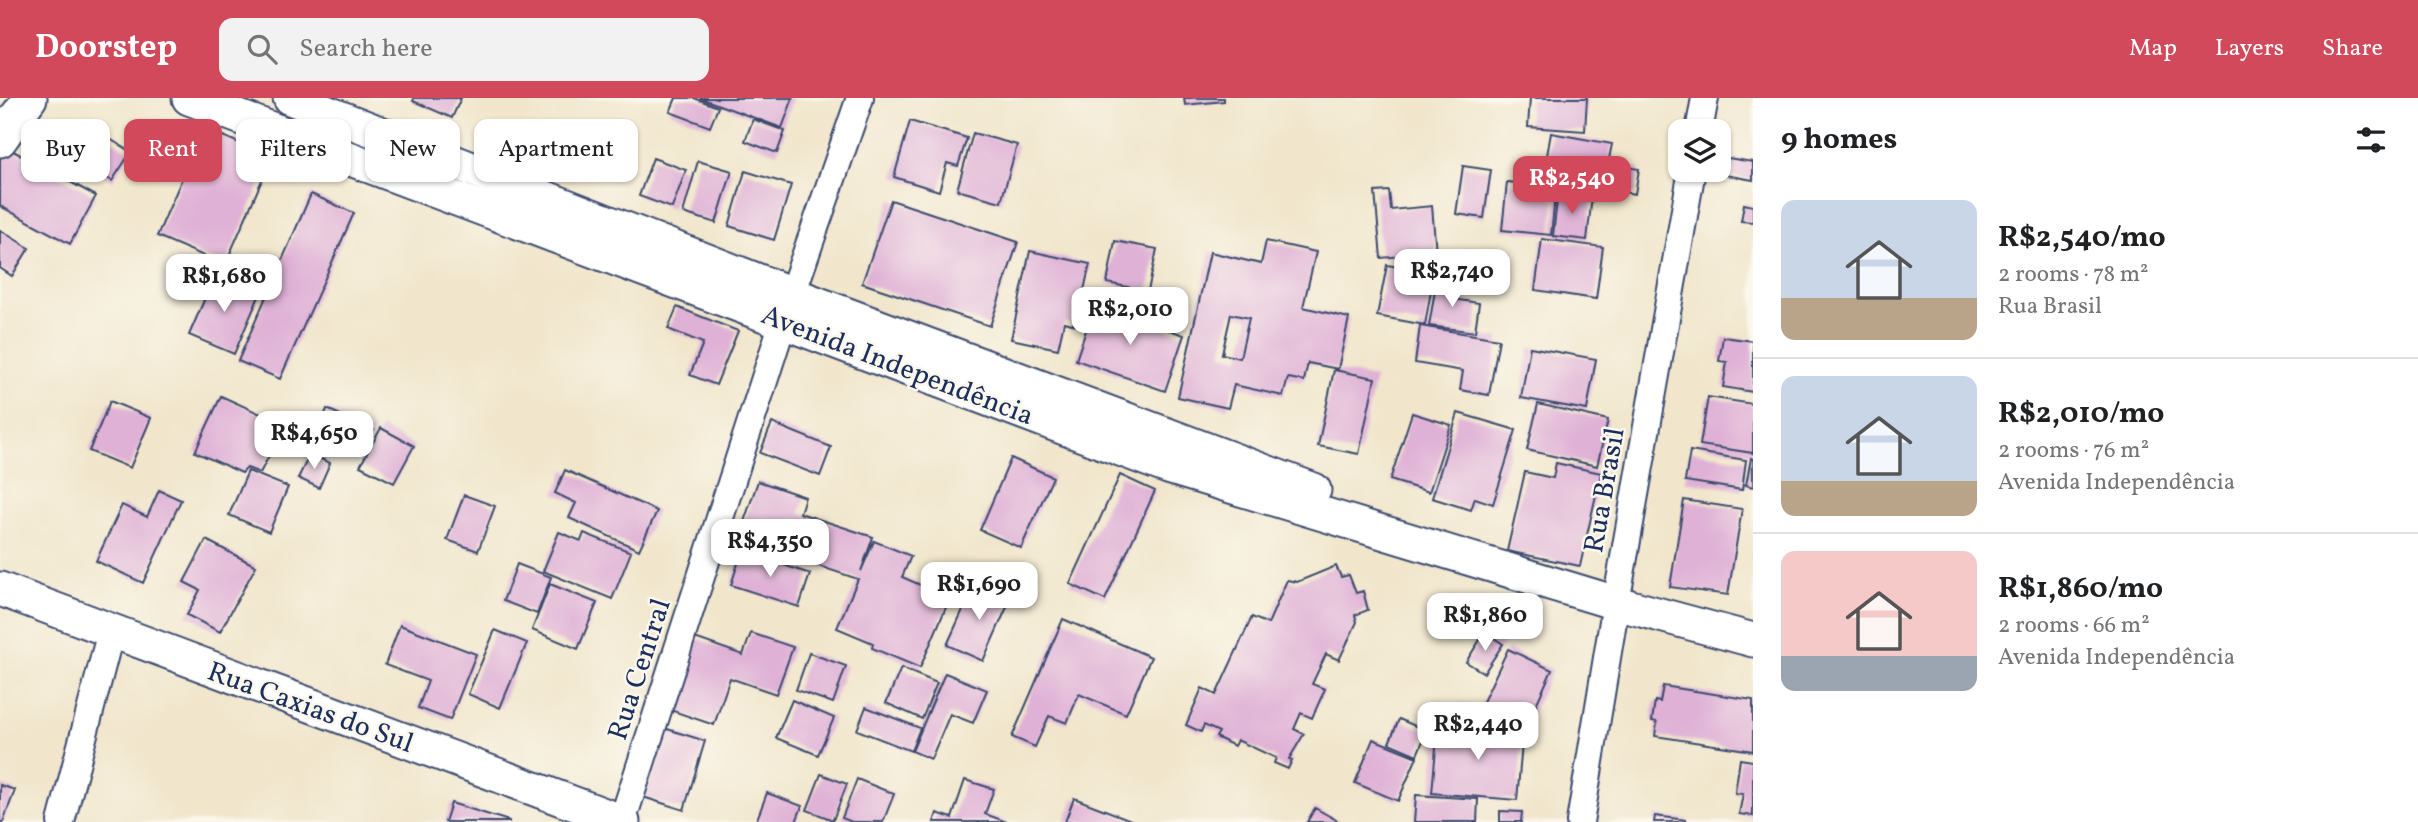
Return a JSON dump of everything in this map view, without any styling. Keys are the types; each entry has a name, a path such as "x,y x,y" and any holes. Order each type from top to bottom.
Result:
{"street":[{"path":"0,140 30,98"},
{"name":"Avenida Independência","path":"189,98 467,202 788,308 1173,453 1616,603 1753,640"},
{"name":"Avenida Independência","path":"290,98 474,170"},
{"name":"Rua Central","path":"622,822 788,308 860,98"},
{"path":"1701,119 1705,98"},
{"path":"467,202 478,182"},
{"name":"Avenida Independência","path":"503,182 788,308"},
{"name":"Rua Brasil","path":"1580,822 1690,182"},
{"name":"Rua Caxias do Sul","path":"0,589 622,822"},
{"name":"Avenida Independência","path":"1616,603 1753,625"},
{"path":"61,822 111,631"}],"building":[{"path":"414,98 461,98 452,118 413,101"},
{"path":"676,98 694,98 718,107 710,127 670,112"},
{"path":"700,98 793,98 782,128"},
{"path":"1184,98 1224,98 1224,101 1185,105"},
{"path":"1530,98 1587,98 1585,131 1528,127"},
{"path":"753,119 785,131 777,153 745,141"},
{"path":"910,121 967,138 958,166 947,163 939,191 894,177"},
{"path":"973,133 1017,145 1001,202 957,190"},
{"path":"1551,133 1612,144 1608,164 1639,169 1635,194 1543,178"},
{"path":"222,136 236,142 236,182 261,182 225,265 157,236 180,182 222,182"},
{"path":"110,139 124,148 124,163 112,181"},
{"path":"4,146 21,155 21,182 70,182 96,196 70,244 0,206 0,153"},
{"path":"653,158 686,170 672,208 639,196"},
{"path":"1731,158 1753,162 1753,180 1731,176"},
{"path":"698,161 732,171 716,223 683,213"},
{"path":"1463,166 1491,170 1484,218 1456,214"},
{"path":"745,171 791,185 774,240 729,226"},
{"path":"1507,182 1556,187 1551,235 1502,230"},
{"path":"1389,191 1391,210 1432,206 1436,253 1381,258 1375,192"},
{"path":"1558,192 1592,196 1587,240 1553,236"},
{"path":"311,194 354,213 280,379 238,361"},
{"path":"891,200 1018,242 990,326 862,283"},
{"path":"1744,204 1753,206 1753,222 1741,221"},
{"path":"0,230 29,248 12,276 0,268"},
{"path":"1542,239 1603,247 1596,299 1535,290"},
{"path":"1115,241 1157,249 1148,291 1107,283"},
{"path":"1266,241 1316,252 1303,307 1349,318 1338,369 1308,363 1304,381 1288,378 1283,396 1234,385 1228,408 1178,397 1210,252 1261,264","holes":["1231,314 1249,318 1240,358 1222,354"]},
{"path":"1030,251 1090,264 1076,325 1064,322 1058,349 1011,339"},
{"path":"1387,265 1434,273 1425,325 1377,316"},
{"path":"215,275 260,294 234,354 189,335"},
{"path":"1437,278 1456,281 1452,299 1479,303 1475,332 1429,326"},
{"path":"1095,304 1184,335 1165,391 1076,360"},
{"path":"677,307 738,331 716,385 690,375 703,343 668,329"},
{"path":"1420,326 1499,339 1489,395 1460,390 1463,371 1415,363"},
{"path":"1723,337 1753,341 1753,392 1723,387 1727,362 1719,361"},
{"path":"1530,347 1596,359 1587,410 1521,398"},
{"path":"1334,370 1375,378 1359,454 1318,446"},
{"path":"221,396 285,425 260,473 247,468 242,473 195,452"},
{"path":"1708,397 1753,404 1753,453 1700,445"},
{"path":"110,401 151,418 130,468 89,451"},
{"path":"1538,404 1608,420 1597,466 1527,450"},
{"path":"327,409 374,430 364,453 317,432"},
{"path":"1412,413 1451,425 1429,492 1390,480"},
{"path":"1458,413 1516,430 1493,504 1475,498 1471,510 1432,498"},
{"path":"772,423 831,447 820,476 760,453"},
{"path":"381,428 414,446 394,483 360,466"},
{"path":"1690,451 1746,460 1742,490 1685,481"},
{"path":"310,454 330,463 319,488 298,478"},
{"path":"1011,458 1053,477 1021,548 980,530"},
{"path":"1751,458 1753,459 1753,487 1746,485"},
{"path":"1556,463 1601,473 1580,566 1507,551 1525,472 1553,478"},
{"path":"565,470 657,511 639,550 569,518 576,503 555,493"},
{"path":"248,471 288,487 269,532 229,515"},
{"path":"1120,475 1155,491 1105,600 1070,584"},
{"path":"758,481 805,497 800,513 873,537 861,571 874,541 911,556 902,577 950,598 920,668 872,648 873,643 837,628 858,579 738,539"},
{"path":"159,490 181,500 143,583 96,561 122,505 147,517"},
{"path":"464,495 495,506 478,551 447,540"},
{"path":"1684,500 1742,509 1728,595 1670,587"},
{"path":"559,532 581,541 584,533 631,552 612,599 543,571"},
{"path":"206,540 256,566 220,632 187,615 200,590 184,582"},
{"path":"742,551 810,574 799,607 731,585"},
{"path":"517,564 551,577 537,614 503,601"},
{"path":"1336,566 1341,577 1349,575 1356,593 1363,591 1368,610 1355,615 1357,622 1339,660 1326,654 1312,684 1325,689 1312,718 1301,713 1294,729 1304,734 1289,759 1292,760 1288,769 1274,763 1276,758 1237,740 1234,746 1216,737 1219,732 1204,725 1201,732 1186,725 1202,688 1216,695 1252,617 1268,624 1287,580 1297,582"},
{"path":"975,583 1011,598 983,661 947,645"},
{"path":"550,584 597,603 578,649 532,630"},
{"path":"1063,619 1151,657 1126,714 1079,694 1067,723 1049,716 1035,747 1012,737"},
{"path":"400,625 476,654 450,720 418,708 428,681 385,665"},
{"path":"495,630 527,643 500,708 468,694"},
{"path":"1485,632 1503,644 1484,673 1466,662"},
{"path":"751,633 793,647 776,694 730,678 714,725 667,709 692,637 743,655"},
{"path":"1508,649 1552,670 1525,729 1480,708"},
{"path":"809,653 846,666 833,703 796,690"},
{"path":"901,668 937,683 922,719 886,703"},
{"path":"945,673 987,690 973,723 950,714 931,759 912,751"},
{"path":"1663,686 1753,700 1753,751 1655,736 1657,722 1652,721 1655,701 1660,702"},
{"path":"792,700 834,718 818,755 776,738"},
{"path":"866,707 920,728 911,751 857,730"},
{"path":"1399,719 1427,731 1417,755 1389,743"},
{"path":"1438,725 1523,732 1517,800 1432,793"},
{"path":"664,728 705,741 684,810 643,797"},
{"path":"1373,739 1417,757 1398,801 1355,783"},
{"path":"1740,759 1753,761 1753,816 1739,814 1743,794 1735,793"},
{"path":"821,774 847,784 833,820 807,810"},
{"path":"857,779 894,794 883,822 852,822 842,818"},
{"path":"965,780 994,789 985,814 1007,822 934,822 937,813 952,818"},
{"path":"0,785 15,790 3,822 0,822"},
{"path":"767,793 802,806 796,822 756,822"},
{"path":"1416,795 1478,799 1477,822 1414,822"},
{"path":"1074,798 1131,820 1065,822"},
{"path":"451,803 509,821 509,822 445,822"},
{"path":"1315,808 1340,822 1307,822"},
{"path":"1500,811 1522,812 1521,822 1500,822"},
{"path":"1655,816 1686,820 1686,822 1654,822"}]}
